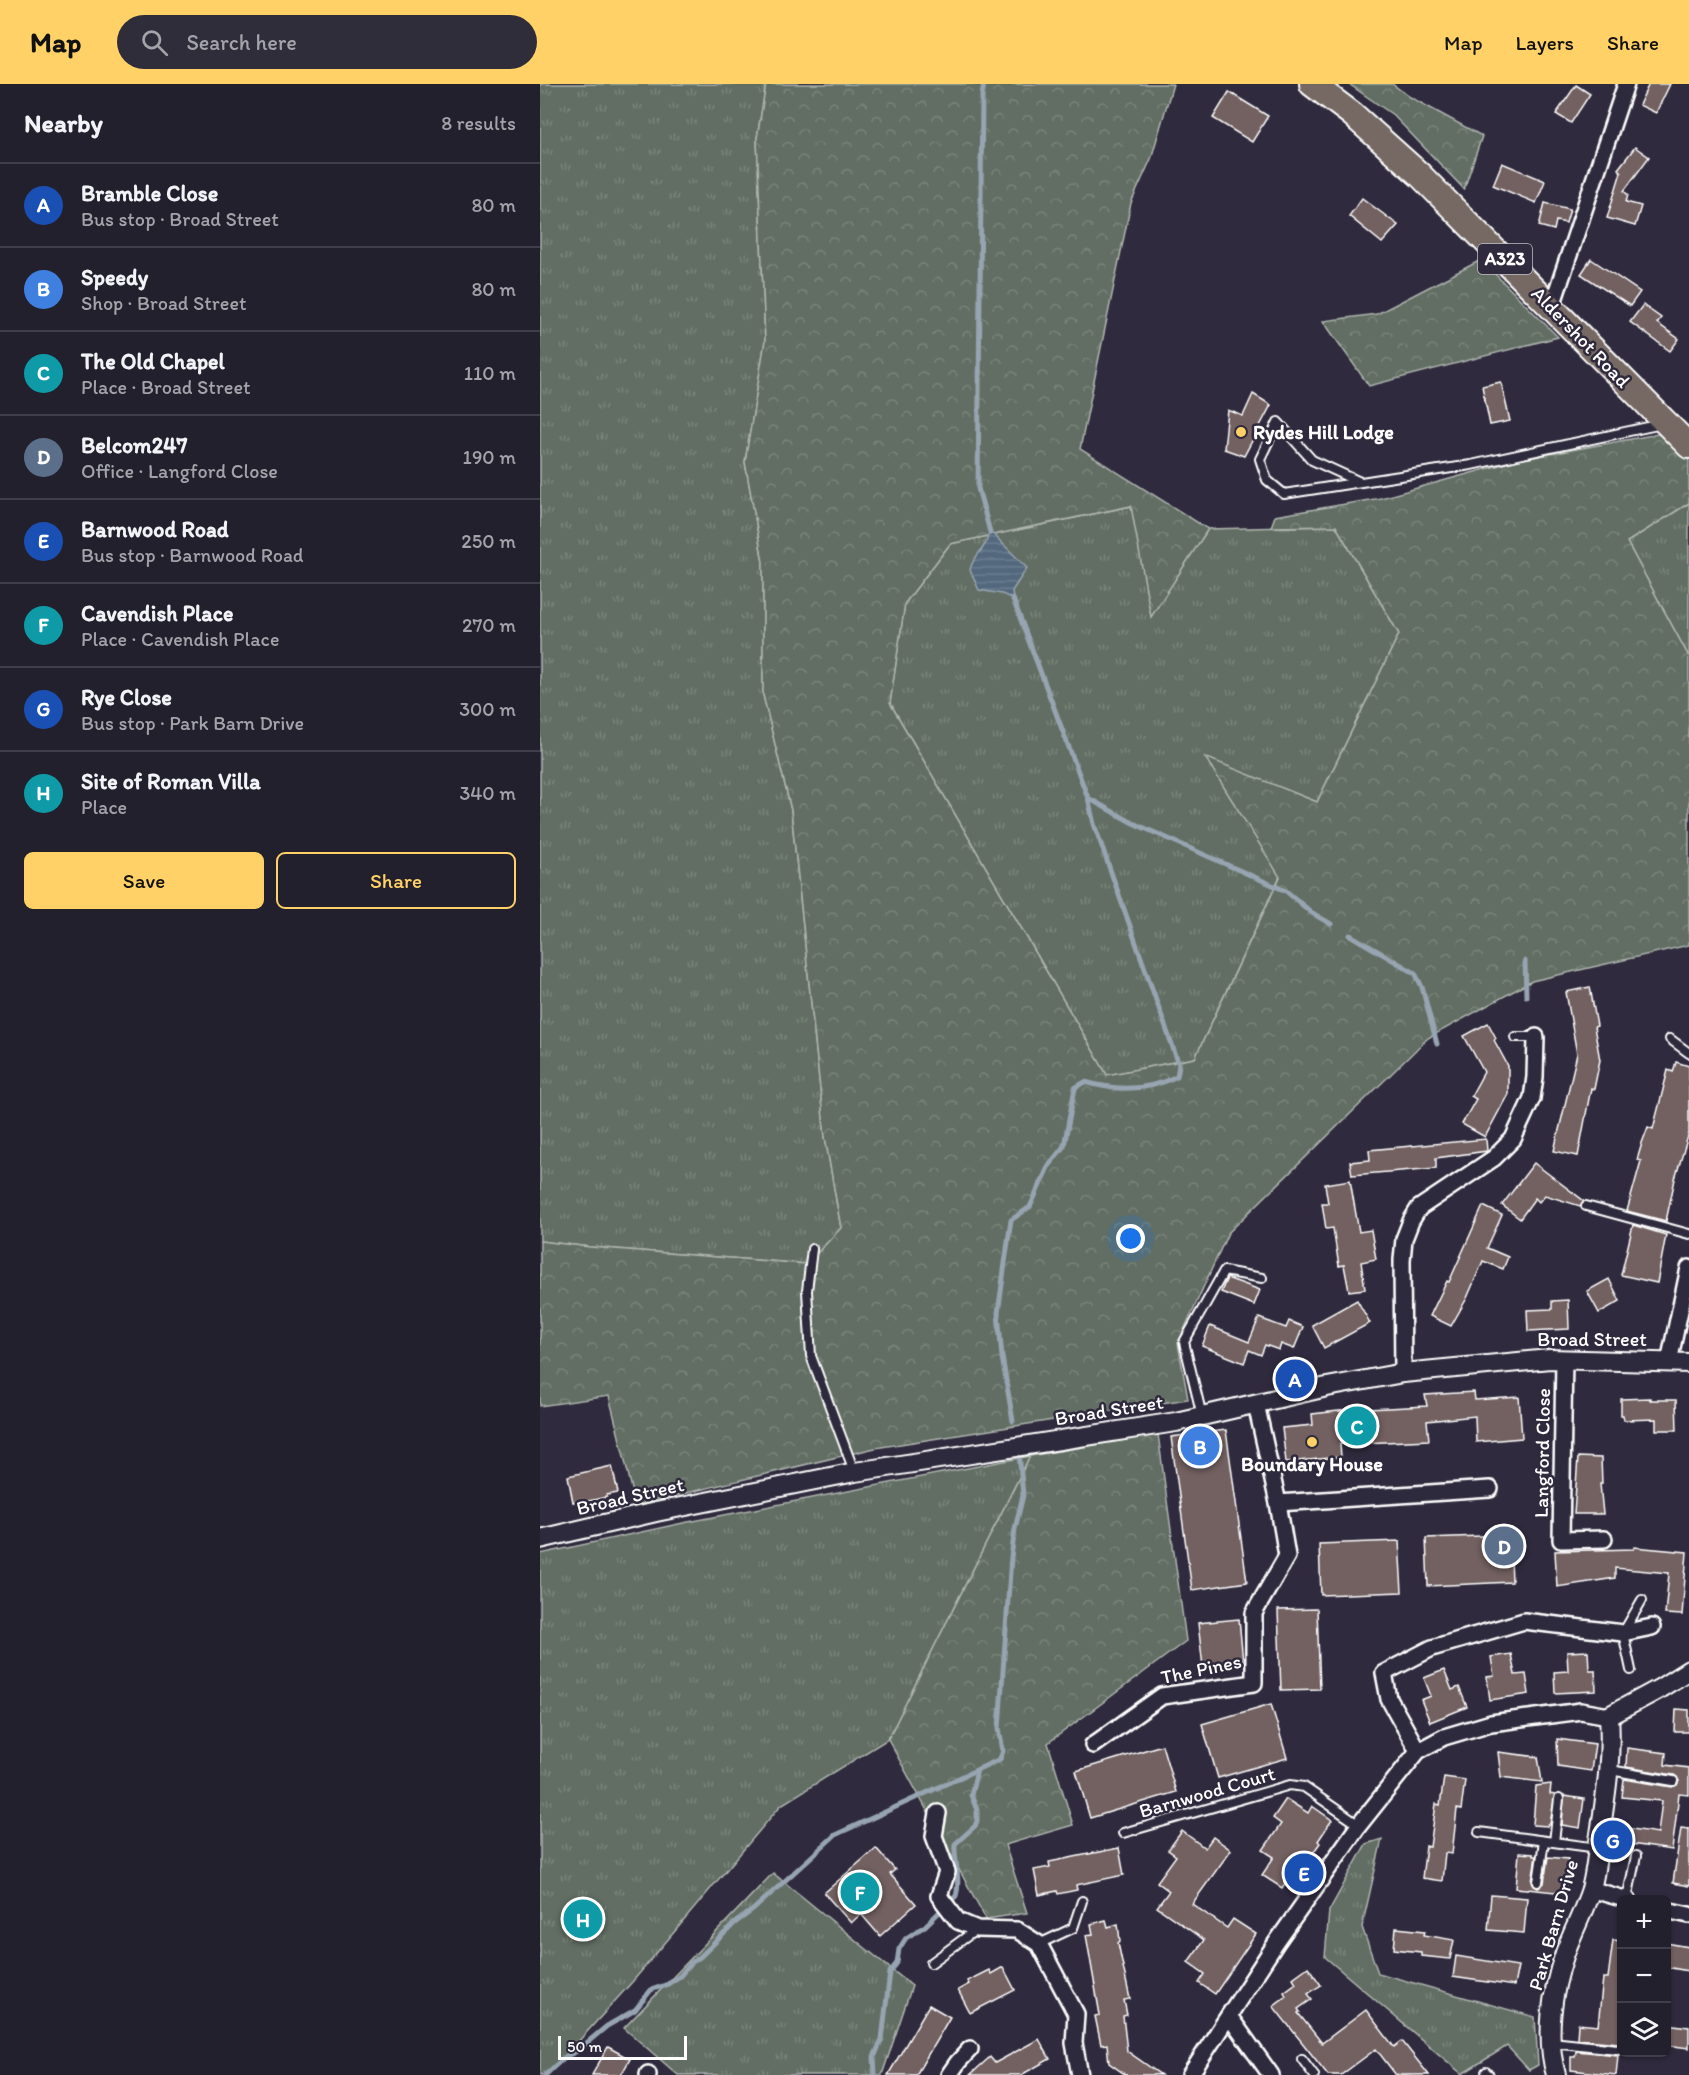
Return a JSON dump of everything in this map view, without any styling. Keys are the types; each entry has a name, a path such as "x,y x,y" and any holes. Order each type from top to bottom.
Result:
{"main road":[{"name":"Aldershot Road","path":"1312,84 1352,114 1420,175 1689,446"}],"street":[{"path":"1552,306 1626,84"},
{"path":"1403,1373 1402,1260 1404,1239 1411,1221 1419,1208 1494,1158 1513,1139 1532,1098 1536,1038"},
{"path":"1669,1362 1689,1268"},
{"name":"Broad Street","path":"540,1539 656,1512 855,1472 1203,1417 1327,1387 1403,1373 1550,1359 1689,1363"},
{"name":"Langford Close","path":"1564,1359 1561,1540 1604,1539"},
{"name":"The Pines","path":"1093,1745 1162,1696 1254,1683 1254,1613 1287,1556 1256,1404"},
{"path":"1278,1503 1490,1489"},
{"path":"1418,1751 1389,1700 1384,1673 1432,1648 1524,1621 1623,1634 1652,1627"},
{"path":"1190,2075 1276,1942 1359,1825 1418,1751 1444,1737 1491,1723 1581,1711 1609,1716 1689,1670"},
{"name":"Park Barn Drive","path":"1556,2075 1551,2059 1552,2012 1565,1954 1590,1889 1598,1848 1609,1770 1611,1742 1609,1716"},
{"path":"938,1813 934,1836 947,1872 939,1896 958,1921 977,1929 1017,1930 1039,1944 1076,2014 1074,2043 1080,2075"},
{"path":"1590,1889 1617,1896"},
{"path":"1671,1911 1689,1915"},
{"path":"1229,2016 1271,2075"},
{"path":"949,2075 970,2049"}],"lane":[{"path":"1360,482 1312,460 1278,422 1260,459 1268,480 1284,495 1471,465 1666,423"},
{"path":"1515,1037 1536,1038"},
{"path":"1670,1039 1689,1053"},
{"path":"1586,1206 1689,1234"},
{"path":"812,1249 807,1291 811,1356 855,1472"},
{"path":"1203,1417 1184,1342 1224,1270 1262,1278"},
{"path":"1631,1670 1623,1634 1642,1600"},
{"path":"1609,1770 1673,1781"},
{"name":"Barnwood Court","path":"1123,1833 1290,1785 1304,1787 1359,1825"},
{"path":"1554,1842 1559,1798"},
{"path":"1479,1832 1598,1848"},
{"path":"1538,1882 1544,1841"},
{"path":"1629,1895 1636,1856"},
{"path":"1039,1944 1073,1928 1082,1901"},
{"path":"930,1963 977,1929"},
{"path":"1550,2042 1617,2049"},
{"path":"1302,2059 1314,2075"}],"green space":[{"path":"540,84 766,84 757,138 765,341 745,462 763,562 763,695 791,810 825,1137 841,1228 807,1264 540,1241"},
{"path":"766,84 1173,84 1151,159 1131,203 1080,449 1208,529 1151,617 1131,506 950,544 905,603 890,703 1107,1075 1195,1058 1280,877 1205,757 1317,802 1399,634 1336,526 1271,527 1275,516 1381,498 1518,460 1663,433 1689,461 1689,503 1627,542 1689,657 1689,945 1532,981 1428,1038 1228,1233 1178,1343 1188,1399 875,1448 636,1505 609,1396 540,1406 540,1241 807,1264 841,1228 825,1137 791,810 763,695 763,562 745,462 765,341 757,138"},
{"path":"1349,84 1392,84 1410,97 1482,136 1464,189 1393,115"},
{"path":"1481,260 1558,337 1369,386 1323,321 1377,314"},
{"path":"1689,503 1689,657 1627,542"},
{"path":"1132,506 1151,616 1208,529 1336,526 1399,634 1317,802 1206,758 1280,876 1195,1058 1107,1075 890,703 905,603 950,544"},
{"path":"1158,1434 1186,1641 1048,1743 1073,1825 1005,1845 1027,1913 986,1919 888,1739 1030,1456"},
{"path":"1030,1456 888,1739 781,1805 633,1981 548,2075 540,2075 540,1554 683,1523"},
{"path":"1382,1839 1362,1927 1378,1973 1535,2017 1538,2065 1529,2070 1507,2046 1462,2074 1325,1957 1329,1911 1366,1844"},
{"path":"773,1873 912,1986 882,2075 678,2075 624,2028"}],"water":[{"path":"993,534 1027,568 1012,591 1013,599 1002,594 979,590 970,570 988,535"}],"building":[{"path":"1649,84 1670,84 1656,113 1639,105"},
{"path":"1576,85 1590,94 1571,123 1556,114"},
{"path":"1229,92 1268,116 1252,142 1213,118"},
{"path":"1635,147 1649,157 1624,191 1628,195 1626,202 1641,206 1635,226 1607,218 1621,172 1618,169"},
{"path":"1502,163 1545,181 1536,203 1493,185"},
{"path":"1362,198 1398,225 1382,243 1349,216"},
{"path":"1545,203 1570,209 1566,223 1556,221 1554,230 1539,226"},
{"path":"1591,259 1640,292 1630,306 1581,274"},
{"path":"1643,305 1661,318 1657,323 1679,339 1670,351 1630,322"},
{"path":"1501,382 1510,421 1490,425 1482,386"},
{"name":"Rydes Hill Lodge","path":"1253,394 1271,405 1244,456 1224,449 1228,410 1243,416"},
{"path":"1590,987 1600,1060 1594,1089 1591,1088 1578,1156 1554,1151 1577,1054 1566,992"},
{"path":"1488,1023 1508,1066 1508,1094 1485,1137 1462,1124 1476,1099 1471,1096 1484,1072 1464,1036"},
{"path":"1676,1062 1689,1066 1689,1133 1675,1179 1666,1221 1627,1211 1641,1161 1637,1160 1642,1143 1648,1127 1653,1129 1668,1070 1673,1072"},
{"path":"1486,1139 1487,1151 1436,1158 1436,1168 1352,1175 1350,1162 1370,1160 1369,1150"},
{"path":"1534,1163 1584,1201 1580,1206 1545,1195 1539,1202 1535,1198 1520,1219 1502,1205"},
{"path":"1350,1180 1359,1232 1371,1230 1376,1259 1361,1262 1365,1289 1349,1291 1344,1265 1339,1266 1333,1228 1326,1229 1322,1203 1328,1203 1325,1184"},
{"path":"1483,1206 1502,1215 1487,1248 1508,1257 1503,1269 1483,1261 1467,1298 1451,1326 1430,1316 1447,1281 1449,1282"},
{"path":"1633,1225 1666,1235 1657,1283 1621,1275"},
{"path":"1227,1278 1260,1290 1254,1305 1221,1292"},
{"path":"1609,1279 1620,1301 1599,1313 1587,1291"},
{"path":"1357,1300 1370,1323 1324,1348 1312,1325"},
{"path":"1568,1300 1569,1329 1528,1331 1527,1310 1552,1309 1552,1301"},
{"path":"1259,1318 1286,1328 1289,1321 1303,1327 1294,1349 1281,1344 1279,1350 1265,1345 1261,1355 1249,1350 1244,1363 1202,1346 1210,1326 1249,1342"},
{"path":"1474,1392 1475,1400 1519,1397 1522,1438 1476,1442 1475,1416 1427,1421 1429,1440 1340,1444 1341,1457 1286,1462 1282,1428 1313,1425 1312,1414 1427,1406 1425,1395"},
{"path":"1650,1398 1650,1400 1676,1400 1677,1430 1656,1430 1656,1419 1624,1420 1621,1415 1621,1399"},
{"path":"1226,1430 1247,1582 1192,1590 1171,1437"},
{"path":"1578,1457 1601,1458 1602,1484 1600,1484 1603,1514 1574,1514"},
{"path":"612,1466 618,1493 584,1502 583,1500 573,1502 568,1476"},
{"path":"1510,1535 1512,1582 1428,1586 1426,1538"},
{"path":"1399,1541 1402,1592 1321,1595 1319,1544"},
{"path":"1634,1547 1687,1552 1682,1615 1665,1614 1669,1573 1615,1568 1615,1578 1557,1587 1555,1551 1634,1549"},
{"path":"1317,1609 1320,1689 1281,1690 1278,1610"},
{"path":"1239,1619 1243,1662 1203,1667 1198,1623"},
{"path":"1588,1651 1589,1670 1595,1670 1596,1691 1555,1693 1554,1672 1568,1671 1567,1652"},
{"path":"1511,1654 1515,1675 1526,1674 1529,1694 1490,1700 1487,1677 1494,1676 1491,1657"},
{"path":"1444,1670 1452,1690 1459,1687 1467,1707 1430,1722 1421,1700 1431,1696 1424,1678"},
{"path":"1271,1704 1287,1758 1218,1778 1202,1724"},
{"path":"1676,1709 1689,1710 1689,1732 1675,1732"},
{"path":"1557,1739 1595,1744 1591,1771 1558,1766"},
{"path":"1162,1745 1176,1792 1090,1818 1076,1771"},
{"path":"1627,1748 1666,1753 1665,1765 1689,1768 1689,1795 1679,1794 1672,1850 1624,1843 1626,1828 1658,1833 1662,1801 1622,1797 1624,1779 1672,1787 1679,1781 1674,1775 1626,1767"},
{"path":"1498,1752 1538,1757 1542,1782 1501,1777"},
{"path":"1444,1777 1465,1780 1461,1810 1457,1809 1452,1854 1445,1853 1442,1881 1422,1878 1426,1846 1430,1847 1436,1804 1440,1805"},
{"path":"1551,1784 1550,1794 1555,1795 1550,1824 1548,1826 1533,1825 1536,1786"},
{"path":"1564,1796 1584,1799 1580,1828 1562,1825"},
{"path":"1286,1799 1308,1813 1312,1806 1332,1820 1318,1841 1320,1843 1294,1879 1290,1876 1282,1888 1262,1875 1274,1857 1263,1850 1281,1824 1273,1818"},
{"path":"1681,1828 1689,1829 1689,1886 1673,1883"},
{"path":"1182,1831 1205,1848 1213,1837 1231,1850 1192,1904 1227,1928 1233,1919 1256,1934 1215,1994 1199,1983 1205,1974 1188,1962 1204,1940 1157,1907 1169,1891 1157,1882 1176,1856 1168,1850"},
{"path":"876,1848 895,1870 890,1874 916,1904 880,1936 861,1914 851,1923 824,1893"},
{"path":"1119,1848 1124,1875 1076,1885 1077,1890 1039,1895 1034,1870 1050,1867 1049,1862"},
{"path":"1519,1853 1536,1856 1532,1882 1538,1888 1544,1883 1548,1857 1568,1859 1565,1893 1516,1888"},
{"path":"1491,1895 1527,1898 1524,1933 1488,1930"},
{"path":"1106,1920 1108,1927 1118,1924 1120,1941 1118,1943 1130,1999 1124,2000 1127,2015 1123,2016 1127,2051 1161,2075 1126,2075 1109,2063 1107,2044 1101,2045 1095,2016 1100,2015 1086,1935 1093,1934 1091,1924"},
{"path":"1396,1928 1425,1931 1424,1935 1454,1940 1450,1959 1421,1956 1421,1952 1394,1949"},
{"path":"1613,1940 1617,1940 1617,2043 1577,2039 1578,2024 1598,2026 1603,1978 1608,1978"},
{"path":"1671,1944 1689,1947 1689,1971 1671,1968"},
{"path":"1456,1956 1518,1966 1514,1986 1453,1977"},
{"path":"1003,1967 1015,1990 970,2013 958,1990 969,1984 967,1981 989,1970 991,1974"},
{"path":"1308,1967 1321,1985 1308,1994 1312,1999 1298,2009 1300,2012 1298,2013 1322,2043 1366,2010 1394,2047 1402,2041 1429,2075 1396,2075 1376,2049 1341,2075 1328,2075 1273,2006 1286,1996 1284,1992 1296,1983 1293,1978"},
{"path":"929,2005 950,2017 916,2075 888,2075"},
{"path":"1671,2025 1689,2027 1689,2048 1671,2046"},
{"path":"1039,2039 1050,2059 1021,2075 970,2075 990,2057 995,2063"},
{"path":"608,2047 630,2059 621,2075 592,2075"},
{"path":"1576,2051 1617,2055 1616,2075 1571,2070 1571,2057 1575,2057"}],"waterway":[{"path":"984,84 982,96 978,488 990,532"},
{"path":"1013,599 1088,798 1094,824 1179,1065 1177,1076 1155,1085 1120,1088 1085,1082 1075,1088 1064,1146 1049,1165 1030,1207 1011,1220 998,1313 1002,1357 1013,1421"},
{"path":"1088,798 1133,823 1286,891 1312,913 1331,924"},
{"path":"1350,935 1415,973 1422,987 1437,1044"},
{"path":"1525,961 1526,996"},
{"path":"545,2075 607,2026 635,2010 651,1990 668,1984 680,1976 736,1922 754,1909 835,1835 1000,1759 1003,1751 999,1728 1011,1557 1023,1495 1019,1453"},
{"path":"875,2075 874,2057 882,2039 890,1972 897,1963 899,1949 906,1938 925,1926 956,1896 958,1884 955,1844 975,1826 977,1821 977,1810 971,1795 977,1770"}],"place":[{"name":"Rydes Hill Lodge","path":"1241,432"},
{"name":"Bramble Close","path":"1295,1379"},
{"name":"The Old Chapel","path":"1357,1426"},
{"name":"Boundary House","path":"1312,1442"},
{"name":"Speedy","path":"1200,1446"},
{"name":"Belcom247","path":"1504,1546"},
{"name":"Rye Close","path":"1613,1840"},
{"name":"Barnwood Road","path":"1304,1873"},
{"name":"Cavendish Place","path":"860,1892"},
{"name":"Site of Roman Villa","path":"583,1919"}]}
